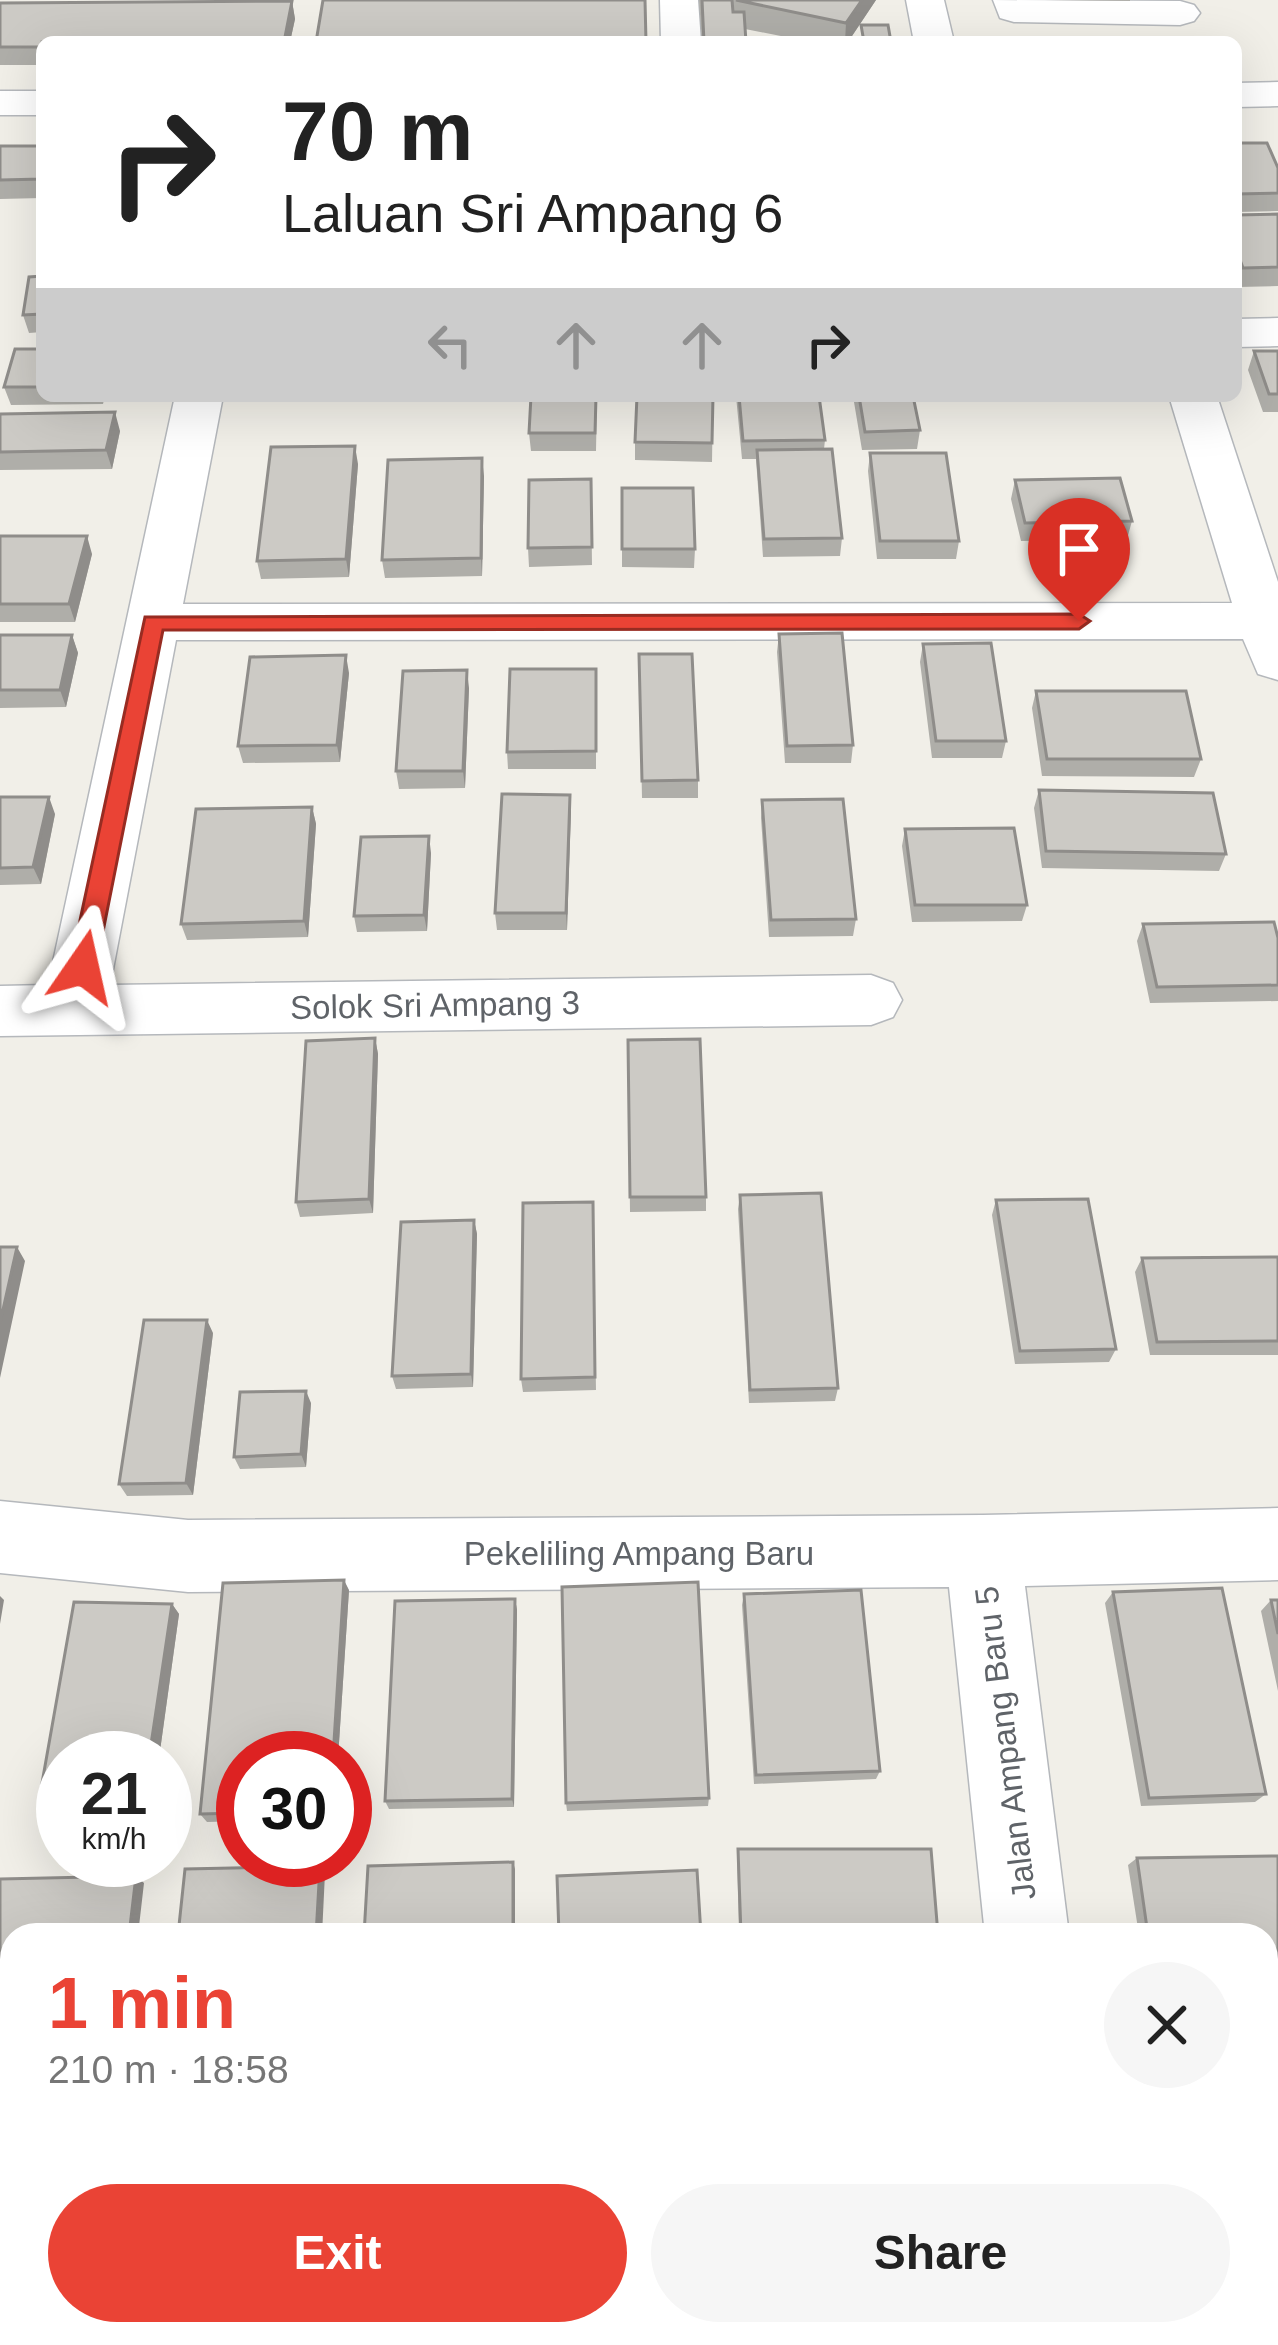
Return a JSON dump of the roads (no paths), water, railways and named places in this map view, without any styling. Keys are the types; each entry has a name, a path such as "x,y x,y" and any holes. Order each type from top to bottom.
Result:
{"street":[{"path":"679,0 681,36"},
{"path":"925,0 933,36"},
{"path":"1012,0 1014,10 1182,18"},
{"path":"1242,95 1278,94"},
{"path":"0,103 36,103"},
{"path":"1242,333 1278,332"},
{"path":"74,1010 198,402"},
{"path":"153,622 1271,643 1195,402"},
{"name":"Solok Sri Ampang 3","path":"0,1011 871,1000"},
{"name":"Pekeliling Ampang Baru","path":"0,1537 188,1556 983,1551 1278,1544"},
{"name":"Jalan Ampang Baru 5","path":"983,1551 1027,1923"}]}
